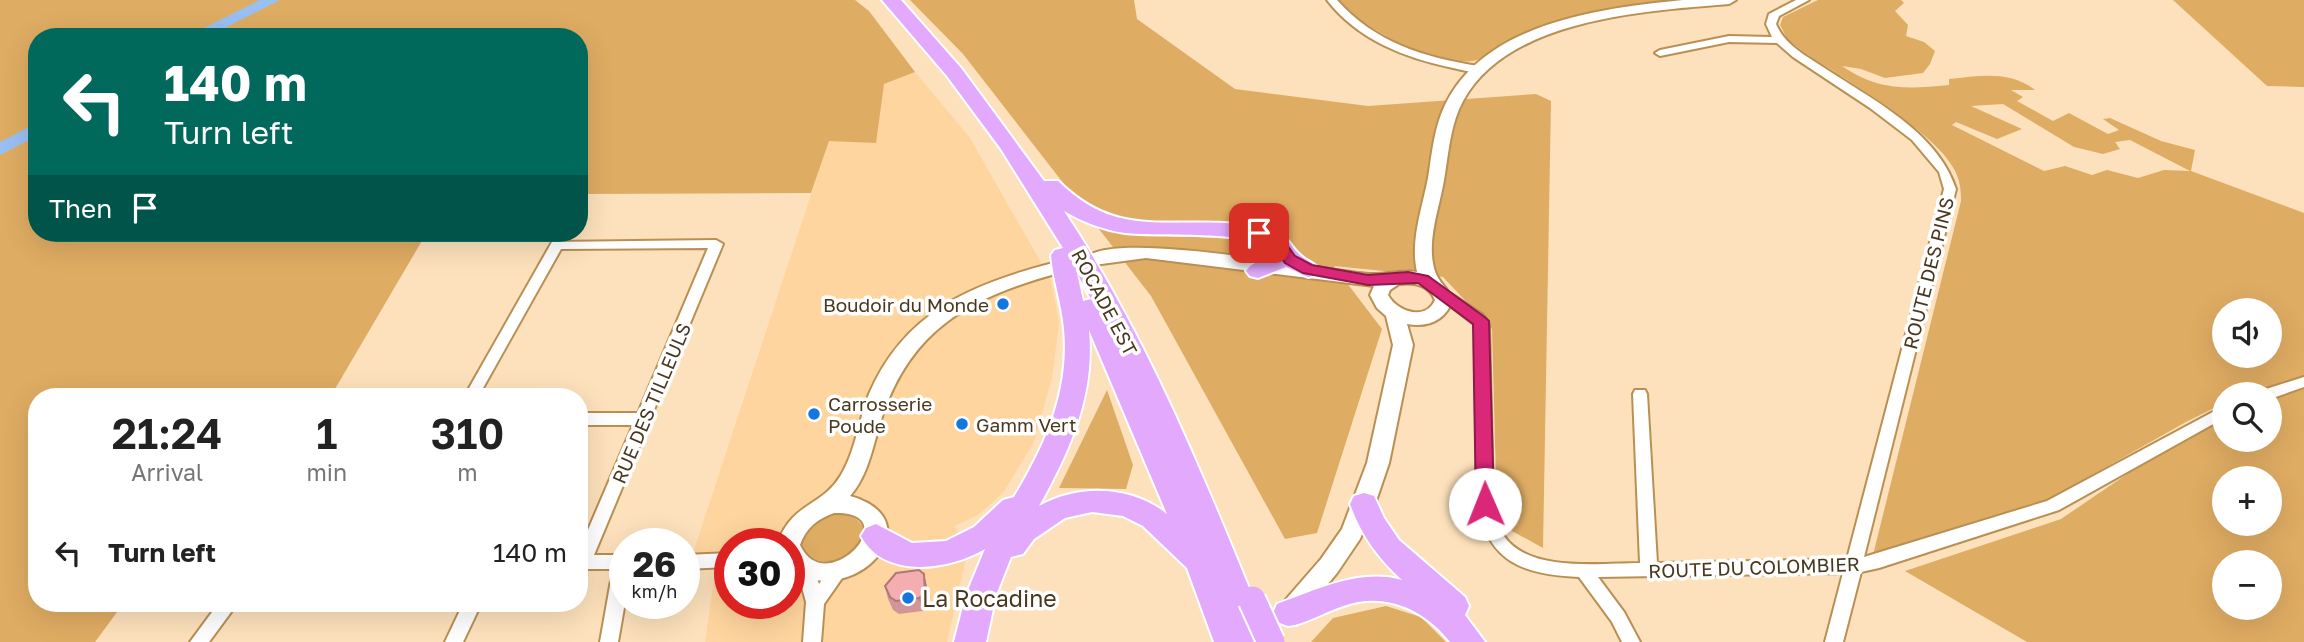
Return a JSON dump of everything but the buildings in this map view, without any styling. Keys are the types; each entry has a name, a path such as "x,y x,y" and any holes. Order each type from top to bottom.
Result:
{"highway":[{"name":"ROCADE EST","path":"872,0 937,68 980,124 1117,360 1202,565 1257,642"},
{"name":"ROCADE EST","path":"891,0 950,64 1011,144 1077,247 1129,344 1236,612"},
{"path":"1011,144 1025,151 1055,193 1085,216 1130,227 1259,233 1274,238 1272,263 1308,270"},
{"path":"970,642 976,611 999,551 1035,489 1062,431 1075,379 1077,337 1072,302 1058,262"},
{"path":"876,536 894,550 915,557 951,552 986,535 1020,499 1035,489"},
{"path":"980,642 995,585 1017,539 1030,525 1070,505 1113,502 1143,512 1157,521 1181,548 1202,565"},
{"path":"1364,504 1373,529 1384,545 1462,614 1483,642"},
{"path":"1288,613 1309,610 1356,590 1392,590 1409,594 1441,610 1469,642"},
{"path":"1236,612 1271,642"}],"main road":[{"path":"1434,302 1422,256 1436,176 1454,127 1479,75 1535,37 1563,26 1617,12 1730,0"},
{"path":"1094,259 1120,255 1272,263 1353,283 1391,284"},
{"path":"1403,345 1395,314 1384,306 1391,284 1422,256"},
{"path":"825,507 846,486 854,473 891,369 927,325 977,294 1058,262"},
{"path":"1308,270 1391,284 1434,302"},
{"path":"1395,314 1434,302"},
{"path":"1257,642 1311,588 1352,534 1378,463 1403,345 1434,302"},
{"path":"854,473 861,509"},
{"path":"799,528 804,517 825,507 844,505 861,509 873,520 876,536 864,557 838,571 821,573 805,562"}],"street":[{"path":"1332,0 1344,14 1370,34 1412,53 1479,75"},
{"path":"1780,40 1772,30 1771,19 1780,10 1804,0"},
{"path":"1660,53 1722,40 1780,40"},
{"name":"ROUTE DES PINS","path":"1780,40 1920,141 1940,163 1949,182 1949,198 1834,642"},
{"name":"RUE DES TILLEULS","path":"476,388 557,245 716,244 645,419 588,546"},
{"name":"ROUTE DU COLOMBIER","path":"1434,302 1468,313 1481,321 1485,504 1491,533 1505,550 1524,561 1583,570 1854,566 1922,550 2053,506 2212,418"},
{"path":"2282,389 2304,382"},
{"path":"1640,394 1649,570"},
{"path":"588,419 645,419"},
{"path":"588,562 609,562"},
{"path":"1583,570 1618,617 1631,642"},
{"path":"815,602 838,571"},
{"path":"805,582 815,602 812,642"},
{"path":"199,642 222,612"},
{"path":"454,642 468,612"},
{"path":"609,642 613,619"}],"shaded area":[{"path":"0,0 855,0 869,11 915,72 884,84 876,143 829,141 811,193 588,194 588,28 28,28 28,242 421,242 336,388 28,388 28,612 117,612 95,642 0,642"},
{"path":"910,0 1134,0 1137,19 1235,89 1368,106 1536,94 1551,101 1543,548 1501,525 1496,479 1492,329 1443,277 1334,266 1382,329 1317,533 1285,539 1151,296 963,54"},
{"path":"1336,0 1689,0 1612,9 1567,19 1512,40 1480,59 1464,62 1424,54 1404,45 1364,23"},
{"path":"1818,0 1901,0 1904,3 1895,11 1908,25 1906,36 1924,42 1935,51 1923,73 1885,78 1861,69 1842,66 1868,80 1906,87 1949,85 1949,79 1983,76 2015,79 2035,90 2011,90 2023,97 2017,101 2053,121 2069,113 2108,134 2119,130 2103,119 2110,118 2161,141 2195,150 2191,171 2304,213 2304,376 2282,383 2212,382 2212,409 2046,501 1873,555 1961,201 1960,185 1954,169 1927,138 1886,106 1788,40 1780,25 1783,17","holes":["2003,104 2074,147 2103,154 2120,149 2115,142 2130,140 2190,171 2164,170 2138,178 2107,170 2092,175 2065,166 2044,171 1952,125 1956,122 1997,139 2022,129 1971,106"]},
{"path":"2173,0 2304,0 2304,87 2267,86"},
{"path":"915,72 970,138 1051,280 1059,323 1052,378 1034,442 1003,493 978,515 955,526 967,553 947,642 705,642 714,579 714,619 805,619 805,528 714,528 714,551 700,552 700,532 829,140 884,84"},
{"path":"2304,387 2304,642 2027,642 1905,571 2061,519 2186,434 2212,424 2212,452 2282,452 2282,395"},
{"path":"1107,390 1133,465 1126,489 1059,488"},
{"path":"835,512 854,518 863,528 862,539 855,550 843,558 828,562 813,558 805,550 806,526"},
{"path":"1386,606 1421,617 1446,642 1311,642 1333,618"}],"waterway":[{"path":"213,28 272,0"},
{"path":"0,150 28,133"}],"place":[{"name":"Boudoir du Monde","path":"1003,304"},
{"name":"Carrosserie Poude","path":"814,414"},
{"name":"Gamm Vert","path":"962,424"},
{"name":"La Rocadine","path":"908,598"}],"route":[{"path":"1259,233 1274,238 1290,259 1308,270 1368,280 1390,280 1399,277 1422,279 1436,286 1450,301 1481,321 1485,504"}]}
